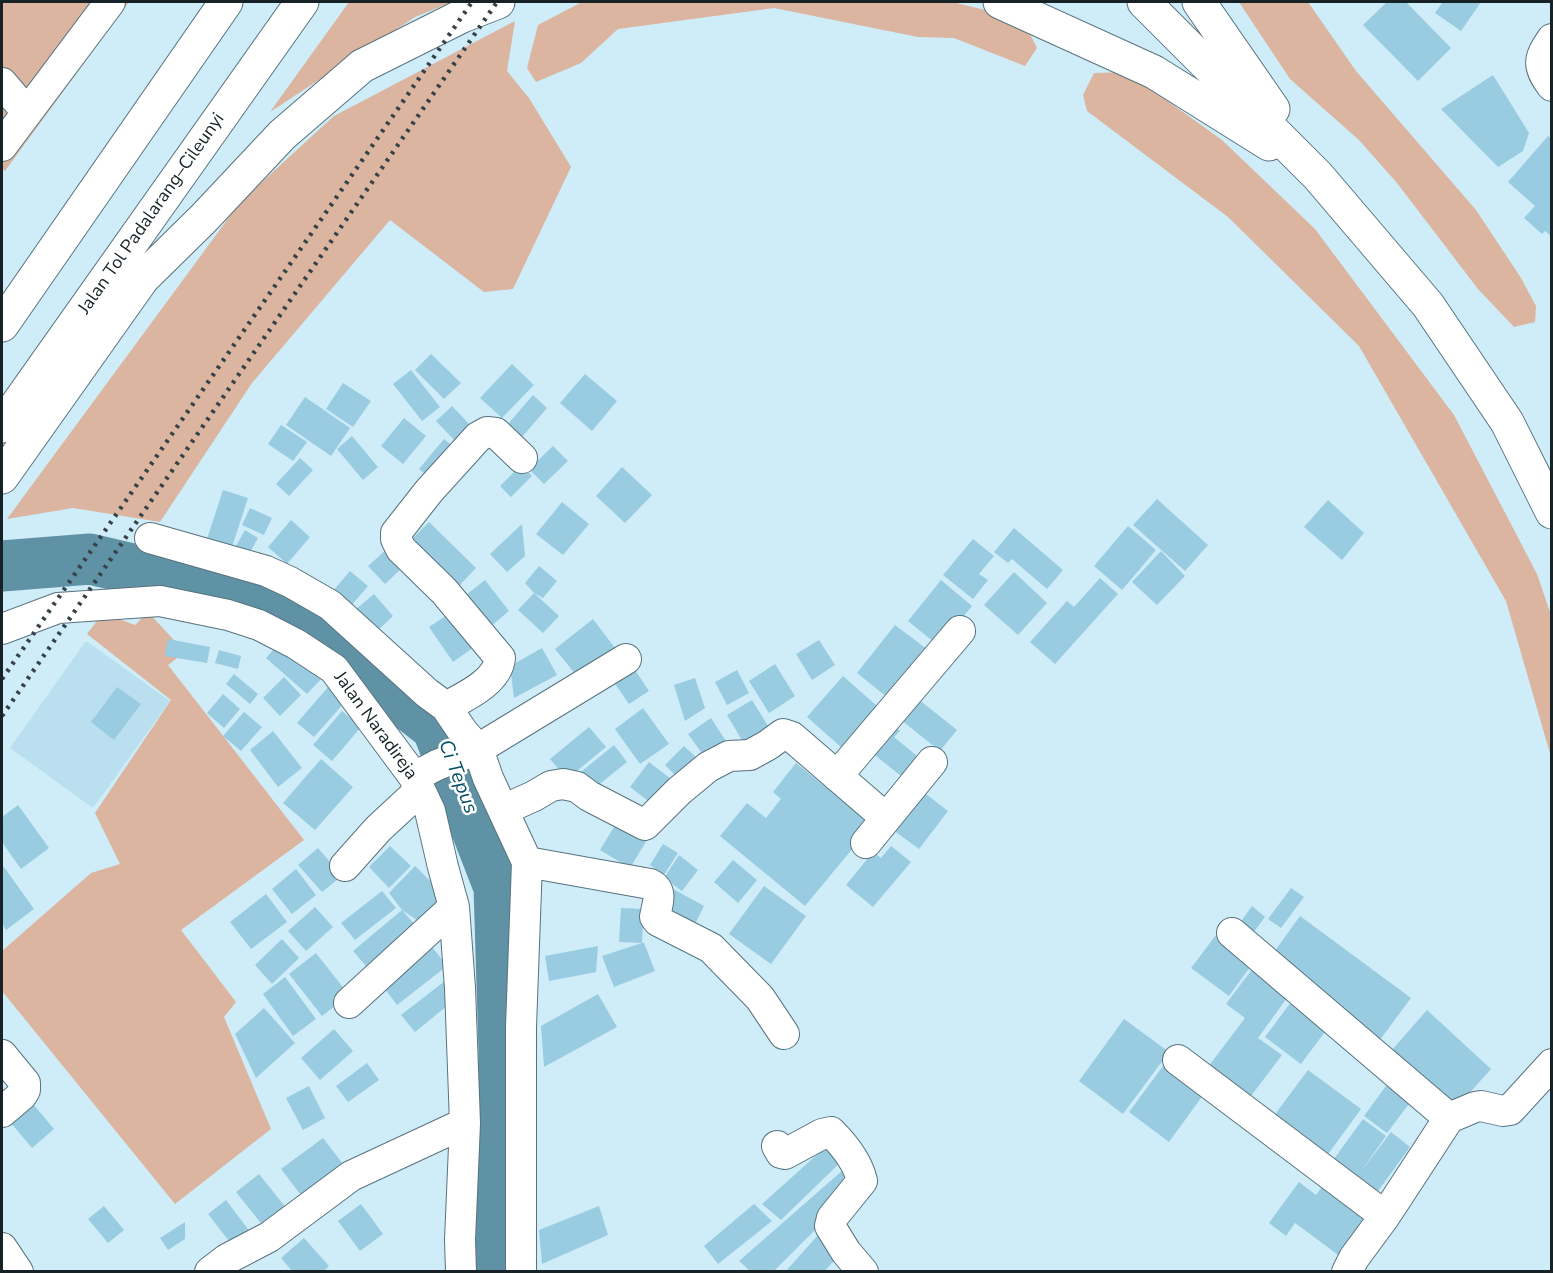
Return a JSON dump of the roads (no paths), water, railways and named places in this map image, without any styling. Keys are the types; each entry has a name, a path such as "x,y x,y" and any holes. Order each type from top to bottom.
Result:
{"highway":[{"path":"2,325 226,2"},
{"name":"Jalan Tol Padalarang–Cileunyi","path":"2,426 302,2"},
{"path":"2,477 143,278 204,218 282,135 362,66 462,16 498,2"},
{"path":"1000,2 1154,72 1318,176"},
{"path":"1144,2 1318,176 1428,305 1507,422 1551,512"},
{"path":"1199,2 1318,176"}],"street":[{"path":"2,146 108,2"},
{"path":"1551,39 1540,63 1544,76 1551,86"},
{"path":"2,82 27,112"},
{"path":"446,707 482,686 496,670 500,658 444,591 401,549 396,533 478,437 487,432 496,433 522,458"},
{"path":"150,538 266,571 330,605 427,693 446,707 475,750 527,862 521,1027 521,1272"},
{"name":"Jalan Naradireja","path":"2,629 58,608 160,601 228,615 260,625 296,644 334,669 424,777 454,907 460,988 465,1123 460,1240 461,1272"},
{"path":"837,776 960,631"},
{"path":"345,866 424,777 475,750 626,659"},
{"path":"503,810 551,786 563,784 577,787 645,825 679,791 708,767 729,756 750,755 783,734 792,736 886,818"},
{"path":"866,843 932,762"},
{"path":"527,862 657,887 659,894 655,917 658,921 711,948 760,998 783,1034"},
{"path":"349,1003 454,907"},
{"path":"1232,933 1449,1118"},
{"path":"2,1055 25,1083 25,1090 2,1112"},
{"path":"1178,1060 1385,1216"},
{"path":"1347,1272 1354,1258 1385,1216 1449,1118 1481,1106 1503,1111 1510,1110 1551,1064"},
{"path":"210,1272 227,1259 269,1237 351,1176 465,1123"},
{"path":"777,1146 781,1153 785,1154 822,1134 831,1132 839,1140 860,1171 862,1181 832,1218 830,1226 846,1252 863,1272"},
{"path":"2,1248 18,1272"}],"waterway":[{"name":"Ci Tepus","path":"2,566 90,559 281,604 437,727 499,887 504,1051 500,1272"}],"railway":[{"path":"2,679 472,2"},
{"path":"2,716 497,2"}]}
